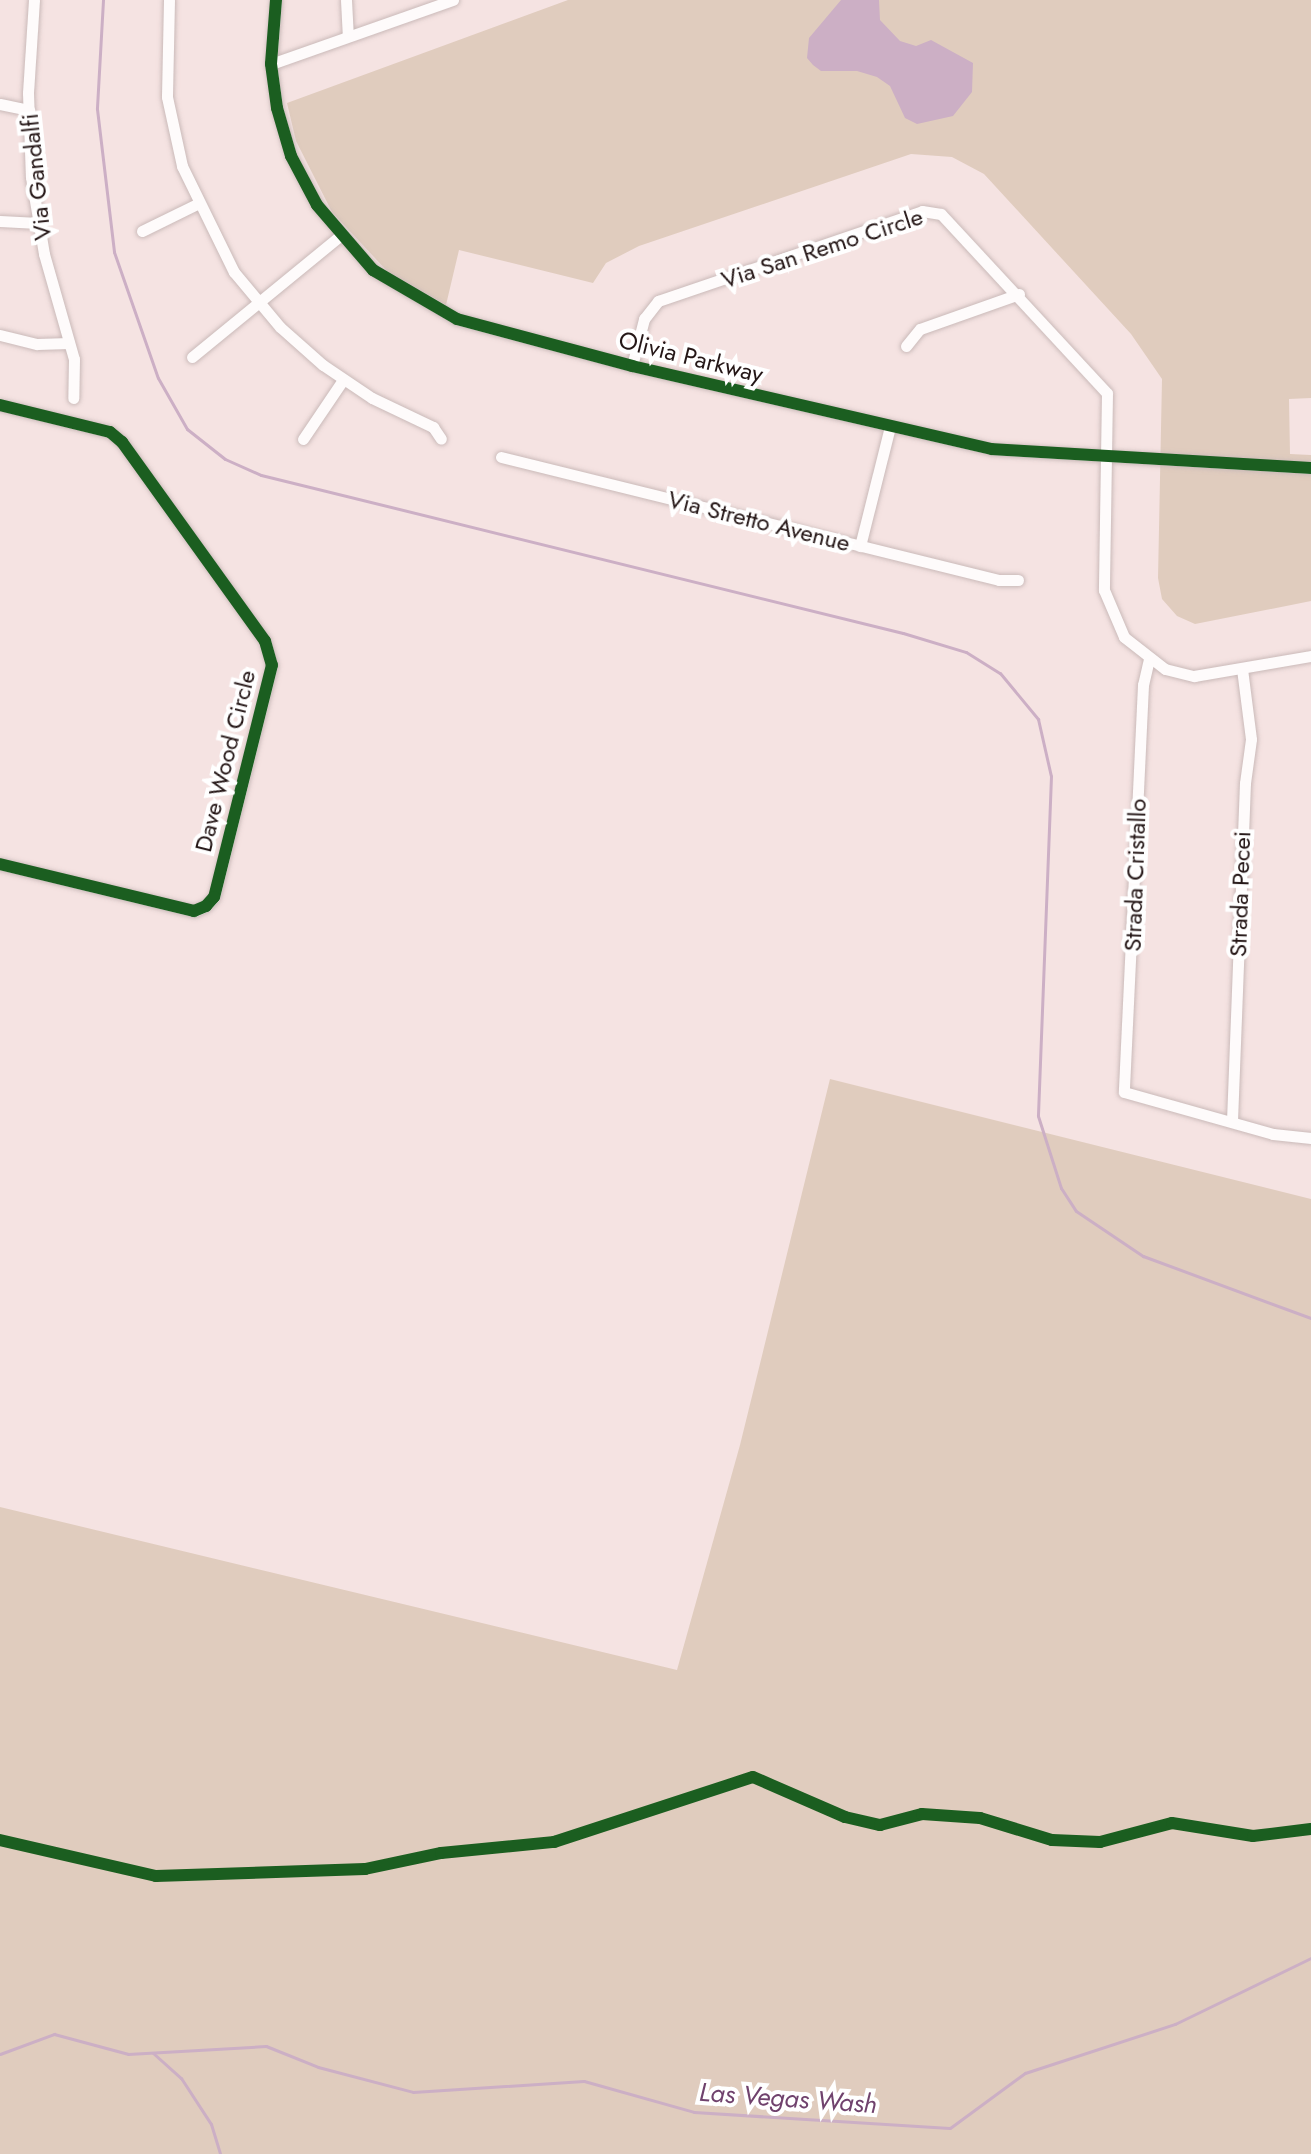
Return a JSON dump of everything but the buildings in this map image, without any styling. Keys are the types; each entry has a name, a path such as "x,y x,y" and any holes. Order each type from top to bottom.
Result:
{"street":[{"name":"Via Gandalfi","path":"33,0 29,110 38,223 69,343 76,381 73,398"},
{"path":"169,0 167,97 197,204 234,272 304,350 343,380 433,427 441,439"},
{"name":"Olivia Parkway","path":"276,0 271,64 291,156 340,236 389,282 457,319 632,366 992,449 1311,468"},
{"path":"346,0 348,36"},
{"path":"271,64 453,0"},
{"path":"0,104 29,110"},
{"path":"142,231 197,204"},
{"name":"Via San Remo Circle","path":"632,366 644,319 658,301 922,211 949,220 1104,386 1110,401 1103,573 1107,605 1124,637 1149,659"},
{"path":"0,221 38,223"},
{"path":"192,357 340,236"},
{"path":"906,346 920,329 1019,294"},
{"path":"0,335 69,343"},
{"path":"303,439 343,380"},
{"name":"Dave Wood Circle","path":"0,405 110,432 122,442 265,641 272,665 214,897 206,906 194,911 0,864"},
{"path":"860,546 890,427"},
{"name":"Via Stretto Avenue","path":"501,457 999,580 1018,580"},
{"path":"1149,659 1194,676 1311,656"},
{"name":"Strada Cristallo","path":"1149,659 1143,685 1124,1092 1232,1121"},
{"name":"Strada Pecei","path":"1232,1121 1245,783 1251,739 1242,669"},
{"path":"1232,1121 1292,1138 1311,1138"}],"shaded area":[{"path":"568,0 1311,0 1311,398 1289,399 1290,454 1311,455 1311,601 1195,624 1177,616 1162,599 1158,578 1162,379 1131,334 984,174 952,157 911,154 639,246 606,263 593,283 459,250 446,305 387,271 332,212 296,141 287,103"},
{"path":"841,0 879,0 880,20 900,41 916,46 931,40 973,63 972,92 953,116 917,124 905,118 890,86 877,77 857,71 821,71 813,65 807,58 809,38"},
{"path":"830,1079 1311,1199 1311,2154 0,2154 0,1507 677,1670 740,1445"}],"waterway":[{"path":"103,0 97,109 114,252 158,378 187,429 225,459 261,475 903,633 966,652 1000,673 1038,719 1051,776 1038,1116 1061,1188 1076,1211 1143,1256 1311,1318"},
{"name":"Las Vegas Wash","path":"0,2054 54,2034 128,2054 266,2046 318,2067 413,2092 584,2081 694,2112 950,2128 1025,2073 1175,2024 1311,1958"},
{"path":"153,2053 181,2078 211,2124 220,2154"}],"cycle path":[{"path":"276,0 271,64 277,108 291,156 317,205 373,270 457,319 632,366 992,449 1311,468"},
{"path":"0,405 110,432 122,442 265,641 272,665 214,897 206,906 194,911 0,864"},
{"path":"0,1840 156,1876 365,1869 441,1853 554,1842 753,1777 845,1817 880,1825 922,1814 980,1818 1052,1840 1100,1842 1172,1823 1253,1836 1311,1829"}]}
